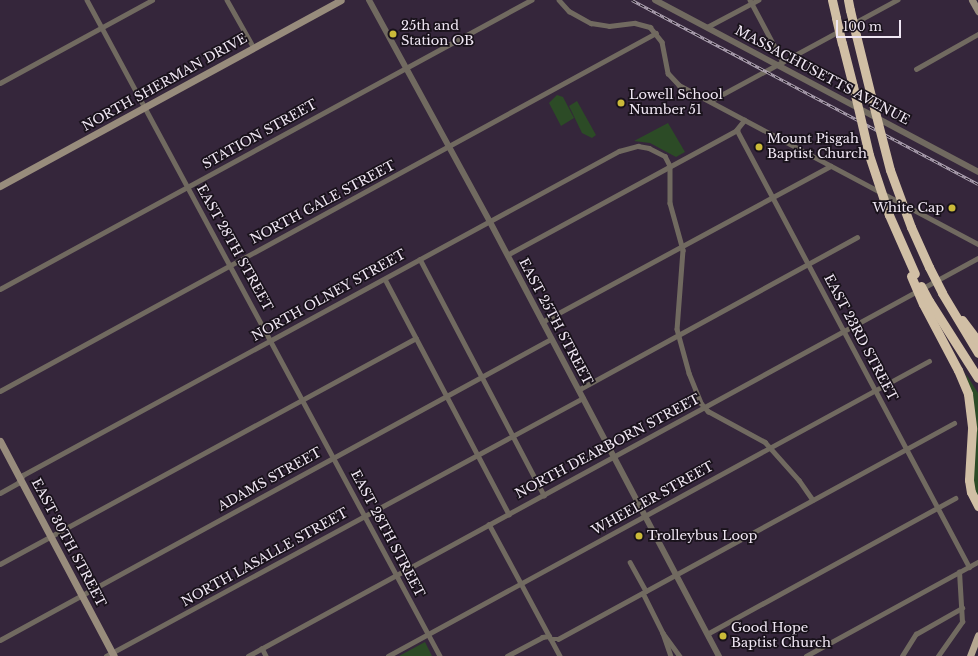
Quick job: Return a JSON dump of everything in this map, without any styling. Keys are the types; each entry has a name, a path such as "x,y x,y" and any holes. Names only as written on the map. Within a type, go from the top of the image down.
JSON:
{"highway":[{"path":"832,0 869,155 889,215 913,275 968,394 972,429 969,480 971,492 978,506"},
{"path":"848,0 889,165 911,227 942,293 978,354"},
{"path":"942,293 978,341"},
{"path":"926,302 978,378"}],"main road":[{"name":"NORTH SHERMAN DRIVE","path":"0,186 342,0"},
{"path":"972,0 978,11"},
{"name":"EAST 30TH STREET","path":"0,442 114,655"},
{"path":"970,656 978,635"}],"street":[{"name":"EAST 28TH STREET","path":"86,0 231,265 440,656"},
{"path":"0,83 152,0"},
{"path":"227,0 254,48"},
{"name":"EAST 25TH STREET","path":"368,0 490,222 719,656"},
{"name":"STATION STREET","path":"0,289 531,0"},
{"path":"559,0 574,15 591,23 609,26 637,23 650,27 656,33 663,45 666,68 670,76 680,84 830,166 978,244"},
{"name":"MASSACHUSETTS AVENUE","path":"655,0 780,63 978,172"},
{"path":"707,27 750,2 758,0"},
{"path":"710,101 896,0"},
{"path":"750,2 780,63"},
{"name":"NORTH GALE STREET","path":"0,391 656,33"},
{"path":"916,69 978,34"},
{"path":"507,255 737,130 745,120"},
{"name":"EAST 23RD STREET","path":"737,130 968,567"},
{"name":"NORTH OLNEY STREET","path":"0,493 20,479 23,475 624,149 649,148 665,156 670,166"},
{"path":"670,166 670,203 682,246 678,335 689,373 703,408 757,437 771,448 813,500"},
{"path":"542,322 830,166"},
{"path":"578,390 857,237"},
{"name":"NORTH DEARBORN STREET","path":"248,656 978,258"},
{"path":"420,259 544,495"},
{"path":"384,279 509,514"},
{"path":"0,564 416,338"},
{"name":"ADAMS STREET","path":"0,640 551,339"},
{"name":"WHEELER STREET","path":"388,656 929,361"},
{"name":"NORTH LASALLE STREET","path":"106,656 114,655 583,398"},
{"path":"507,656 543,636 557,639 954,423"},
{"path":"707,634 955,498"},
{"path":"489,524 560,656"},
{"path":"630,562 663,632 671,656"},
{"path":"806,656 978,562"},
{"path":"938,656 960,628 962,608 959,572"},
{"path":"902,656 916,634 962,608"},
{"path":"663,632 680,656"},
{"path":"262,648 266,656"}],"green space":[{"path":"557,95 563,97 574,118 561,126 549,103"},
{"path":"577,101 596,135 592,138 582,133 569,106"},
{"path":"668,123 685,152 676,157 650,143 634,141"},
{"path":"966,374 978,393 978,503 973,493 975,415"},
{"path":"425,642 432,656 399,656"}],"railway":[{"path":"632,0 978,184"}],"place":[{"name":"25th and Station OB","path":"393,34"},
{"name":"Lowell School Number 51","path":"621,103"},
{"name":"Mount Pisgah Baptist Church","path":"759,147"},
{"name":"White Cap","path":"952,208"},
{"name":"Trolleybus Loop","path":"639,536"},
{"name":"Good Hope Baptist Church","path":"723,636"}]}
